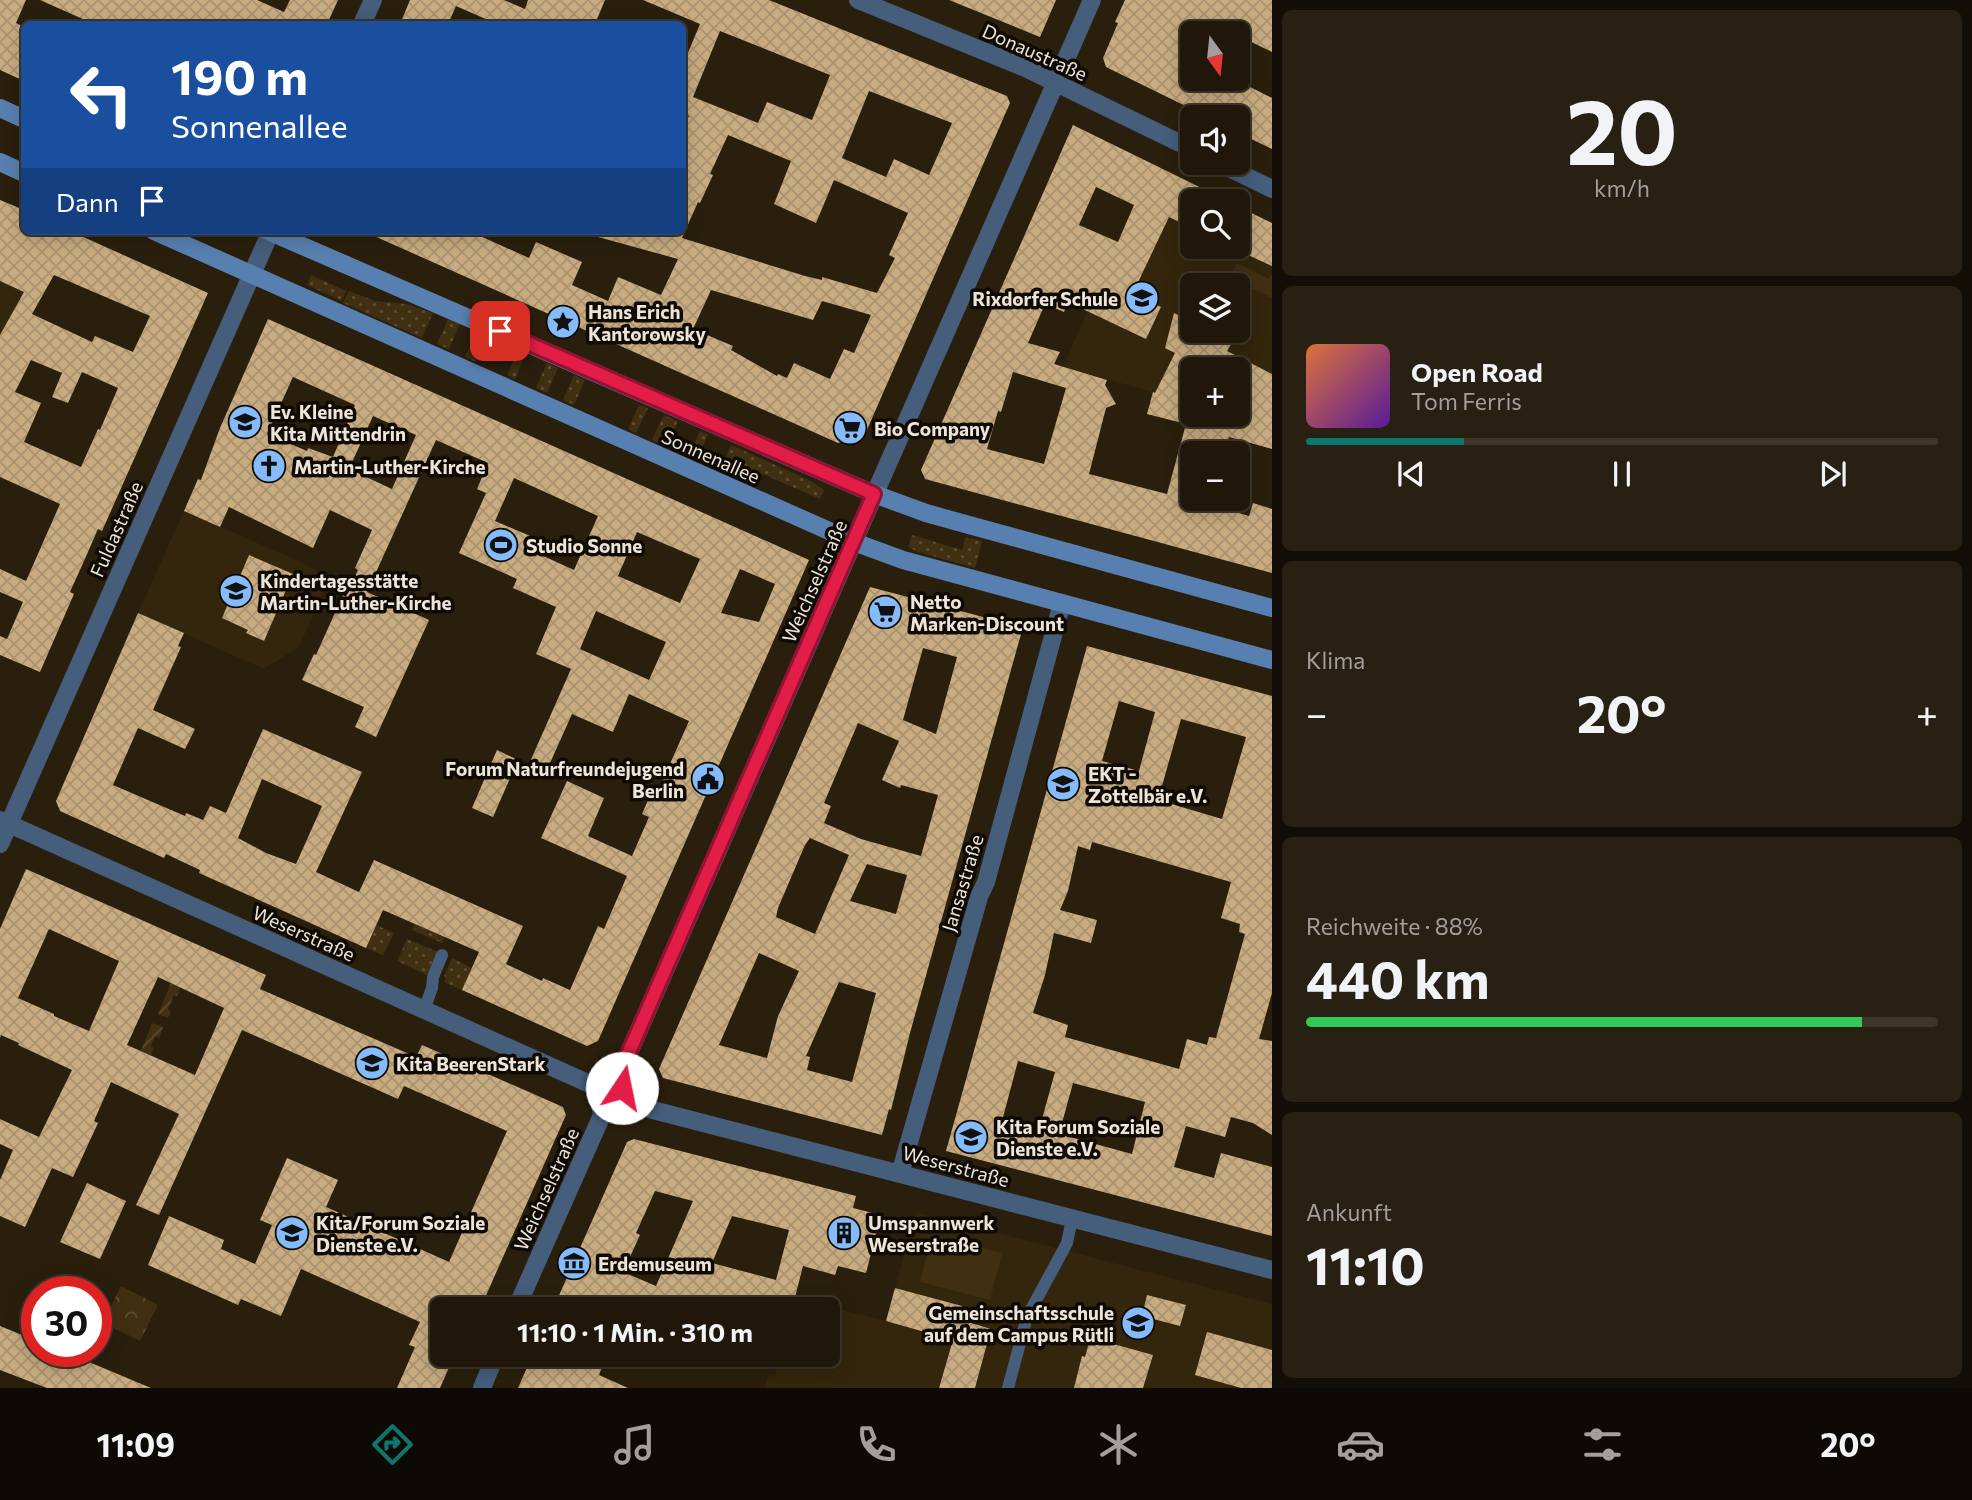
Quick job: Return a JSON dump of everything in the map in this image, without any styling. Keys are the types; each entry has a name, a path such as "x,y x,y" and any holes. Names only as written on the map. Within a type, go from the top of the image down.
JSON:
{"main road":[{"path":"0,108 21,118"},
{"path":"0,162 21,172"},
{"name":"Sonnenallee","path":"163,235 854,542 903,560 1272,660"},
{"name":"Sonnenallee","path":"279,235 874,494 969,526 1272,608"}],"street":[{"path":"363,21 373,0"},
{"name":"Donaustraße","path":"858,0 1025,68 1180,143"},
{"name":"Weichselstraße","path":"629,1102 622,1088 621,1070 1092,0"},
{"path":"1243,175 1272,189"},
{"name":"Fuldastraße","path":"0,844 4,822 268,235"},
{"name":"Jansastraße","path":"900,1174 979,897 986,882 1062,603"},
{"name":"Weserstraße","path":"4,822 592,1085"},
{"name":"Weichselstraße","path":"521,1297 602,1115 599,1097 592,1085"},
{"name":"Weserstraße","path":"629,1102 1272,1270"},
{"path":"482,1388 491,1367"}],"lane":[{"path":"424,1010 442,955"},
{"path":"1008,1388 1027,1317 1066,1243 1072,1219"}],"shaded area":[{"name":"Rixdorfer Schule","path":"1152,163 1204,189 1180,189 1180,259 1250,259 1250,212 1272,223 1272,426 1250,420 1250,357 1180,357 1180,400 1063,367"},
{"path":"0,200 21,209 21,235 56,235 0,335"},
{"name":"Kindertagesstätte Martin-Luther-Kirche","path":"184,511 330,577 299,647 264,669 138,613"},
{"path":"916,1212 1272,1304 1272,1388 764,1388 769,1374 775,1375 777,1367 840,1367 840,1310 886,1321"}],"green space":[{"path":"1237,263 1269,279 1272,274 1272,298 1250,288 1250,273 1232,273"},
{"path":"311,275 346,291 342,301 307,285"},
{"path":"349,291 375,301 406,304 433,313 422,338 343,303"},
{"path":"448,319 460,324 449,349 437,344"},
{"path":"476,332 487,337 476,362 465,357"},
{"path":"518,350 526,354 515,379 507,375"},
{"path":"547,363 558,368 547,393 536,388"},
{"path":"574,375 585,380 574,405 563,400"},
{"path":"639,405 648,408 636,433 628,429"},
{"path":"664,415 678,421 666,446 652,440"},
{"path":"700,431 708,435 697,460 689,456"},
{"path":"731,445 811,481 824,490 820,499 765,475 720,470"},
{"path":"912,535 962,550 966,537 982,541 975,568 908,547"},
{"path":"414,924 444,937 442,943 412,930"},
{"path":"376,925 394,933 383,955 366,948"},
{"path":"407,939 438,952 427,975 397,961"},
{"path":"452,958 472,968 462,990 444,982"},
{"path":"171,983 181,987 168,1009 171,1011 168,1018 158,1014"},
{"path":"152,1023 163,1027 159,1038 155,1036 151,1055 141,1051"},
{"path":"932,1235 1002,1253 990,1300 920,1282"},
{"path":"121,1286 158,1305 140,1341 112,1327 112,1304"}],"building":[{"path":"0,0 26,0 16,23 21,26 21,80 0,70"},
{"path":"40,0 257,0 284,12 290,0 338,0 328,21 87,21"},
{"path":"410,0 504,0 525,9 528,0 605,0 596,21 490,21 456,6 449,21 401,21"},
{"path":"643,0 769,0 1007,96 1010,103 866,432 838,443 372,235 478,235 529,258 536,242 582,262 572,285 608,301 618,277 661,295 678,259 598,235 683,235 682,238 805,276 822,280 822,277 877,293 895,258 889,255 908,213 834,180 816,223 774,204 791,161 728,135 710,174 713,175 686,229 686,122 689,116 686,114 686,57 700,24","holes":["720,31 830,75 812,120 767,102 758,123 693,97","869,91 952,123 929,175 894,159 886,177 842,158","711,290 813,320 822,301 871,315 854,353 844,349 830,379 794,363 787,378 778,374 777,376 731,350 733,346 693,329"]},
{"path":"949,0 1056,0 1040,37"},
{"path":"1125,0 1272,0 1272,52 1250,41 1250,21 1180,21 1180,91 1250,91 1250,87 1272,98 1272,149 1250,138 1250,105 1184,105 1106,67 1103,58 1118,23 1115,22"},
{"path":"1073,125 1204,189 1180,189 1180,222 1169,217 1133,293 1161,307 1146,339 1068,302 1064,312 1045,304 1028,343 1060,352 1054,364 1107,380 1105,385 1116,404 1106,408 1089,474 1167,494 1180,446 1180,511 1232,511 1249,516 1253,503 1272,509 1272,573 925,479 921,470","holes":["1096,187 1134,205 1118,242 1079,225","1013,372 1066,388 1044,464 987,449"]},
{"path":"0,200 21,209 21,235 79,235 208,293 102,531 98,529 70,592 74,594 40,672 0,655 0,636 7,639 23,602 0,592 0,569 26,581 60,504 0,477 0,335 24,292 0,281","holes":["54,275 150,316 133,352 95,336 92,342 32,314","31,360 62,373 52,397 68,403 82,372 118,388 81,467 24,442 41,403 15,392"]},
{"path":"1250,212 1272,223 1272,266 1250,256"},
{"path":"1174,313 1180,316 1180,343 1232,343 1227,351 1239,357 1180,357 1180,422 1147,414 1153,392 1155,393 1175,353 1165,348"},
{"path":"268,319 809,560 598,1041 587,1046 462,990 479,952 383,910 366,948 199,873 200,870 166,854 164,858 60,811 56,801 138,613 184,633 178,646 181,647 153,710 195,729 185,749 138,728 113,785 185,816 186,813 203,820 210,806 226,813 263,729 362,772 316,872 359,892 374,860 523,926 506,964 542,981 543,978 570,990 598,926 604,929 627,876 541,838 567,781 604,798 588,836 632,856 649,817 642,814 649,798 654,800 689,721 629,694 613,732 572,714 546,772 529,764 571,669 536,654 556,607 513,588 517,579 459,553 486,493 477,489 488,463 436,440 367,592 429,620 376,737 355,727 364,707 302,680 343,595 346,597 358,570 355,568 372,530 330,510 313,548 229,507 220,527 184,511 198,479 201,480 220,428","holes":["293,377 355,405 333,457 308,448 307,451 267,434","373,416 416,435 392,489 349,469","514,478 598,516 574,570 530,550 535,538 495,521","637,532 700,559 680,603 618,576","740,569 775,584 759,622 721,613","596,611 666,642 649,680 580,649","262,779 322,806 296,864 266,853 238,838"]},
{"path":"1250,363 1272,374 1272,449 1229,437 1228,441 1181,441 1185,427 1250,427"},
{"path":"249,555 293,574 264,641 222,618"},
{"path":"870,587 1017,626 1021,634 882,1135 663,1078 659,1069","holes":["923,648 957,657 936,734 903,720","858,723 899,741 882,780 900,788 901,785 938,795 921,856 861,839 824,823 831,806 824,803","810,838 849,855 815,934 776,917","867,864 907,875 896,914 850,901","759,953 799,971 778,1016 767,1058 719,1045","839,982 876,993 852,1082 807,1070 810,1057 806,1056"]},
{"path":"1087,646 1272,696 1272,993 1259,1039 1272,1041 1272,1135 1253,1123 1231,1117 1225,1137 1186,1126 1174,1167 1214,1178 1221,1153 1272,1167 1272,1236 946,1151","holes":["1119,701 1155,712 1139,771 1102,761","1181,719 1246,737 1222,819 1158,800","1092,842 1231,882 1221,918 1240,924 1239,932 1245,934 1216,1038 1209,1037 1207,1045 1187,1039 1179,1069 1065,1037 1068,1025 1033,1013 1054,933 1091,943 1097,920 1060,910 1068,891 1078,846 1090,850","1018,1061 1055,1072 1039,1130 1002,1121","1073,1083 1145,1102 1132,1154 1059,1134"]},
{"path":"497,750 518,760 493,817 472,808"},
{"path":"26,869 266,975 260,989 416,1057 422,1045 563,1107 566,1115 485,1297 430,1297 430,1367 449,1367 440,1388 397,1388 415,1347 409,1345 420,1322 301,1269 281,1316 241,1299 238,1305 148,1265 169,1216 224,1240 221,1249 255,1264 272,1225 260,1220 287,1158 338,1180 326,1207 449,1262 507,1131 404,1086 398,1099 242,1030 159,1215 136,1205 179,1114 111,1082 94,1121 98,1123 73,1177 52,1168 25,1227 0,1216 0,1180 13,1150 0,1144 0,1119 39,1137 72,1070 1,1035 0,1038 0,929","holes":["49,929 119,961 89,1031 18,998","158,977 224,1008 195,1075 127,1045"]},
{"path":"634,1139 856,1196 853,1208 881,1215 866,1273 838,1266 835,1275 803,1266 795,1297 558,1297 627,1142","holes":["655,1191 693,1201 656,1286 623,1272 640,1235 636,1233","732,1216 789,1230 776,1280 712,1263"]},
{"path":"87,1183 126,1201 100,1259 60,1242"},
{"path":"895,1288 962,1306 958,1319 991,1329 975,1388 939,1388 953,1340 886,1321"},
{"path":"1147,1295 1186,1305 1180,1326 1142,1316"},
{"path":"0,1326 21,1335 21,1367 101,1367 151,1388 47,1388 0,1370"},
{"path":"1207,1332 1272,1350 1272,1388 1241,1388 1195,1375"},
{"path":"1092,1338 1153,1355 1143,1388 1074,1388 1082,1356 1085,1357"},
{"path":"527,1367 602,1367 599,1375 628,1388 518,1388"}],"place":[{"name":"Rixdorfer Schule","path":"1142,298"},
{"name":"Hans Erich Kantorowsky","path":"563,322"},
{"name":"Ev. Kleine Kita Mittendrin","path":"245,422"},
{"name":"Bio Company","path":"850,428"},
{"name":"Martin-Luther-Kirche","path":"269,466"},
{"name":"Studio Sonne","path":"501,545"},
{"name":"Kindertagesstätte Martin-Luther-Kirche","path":"236,591"},
{"name":"Netto Marken-Discount","path":"885,612"},
{"name":"Forum Naturfreundejugend Berlin","path":"708,779"},
{"name":"EKT - Zottelbär e.V.","path":"1063,784"},
{"name":"Kita BeerenStark","path":"372,1063"},
{"name":"Kita Forum Soziale Dienste e.V.","path":"971,1137"},
{"name":"Kita/Forum Soziale Dienste e.V.","path":"292,1233"},
{"name":"Umspannwerk Weserstraße","path":"844,1233"},
{"name":"Erdemuseum","path":"574,1263"},
{"name":"Gemeinschaftsschule auf dem Campus Rütli","path":"1138,1323"}],"route":[{"path":"500,331 874,494 621,1070 622,1088"}]}
